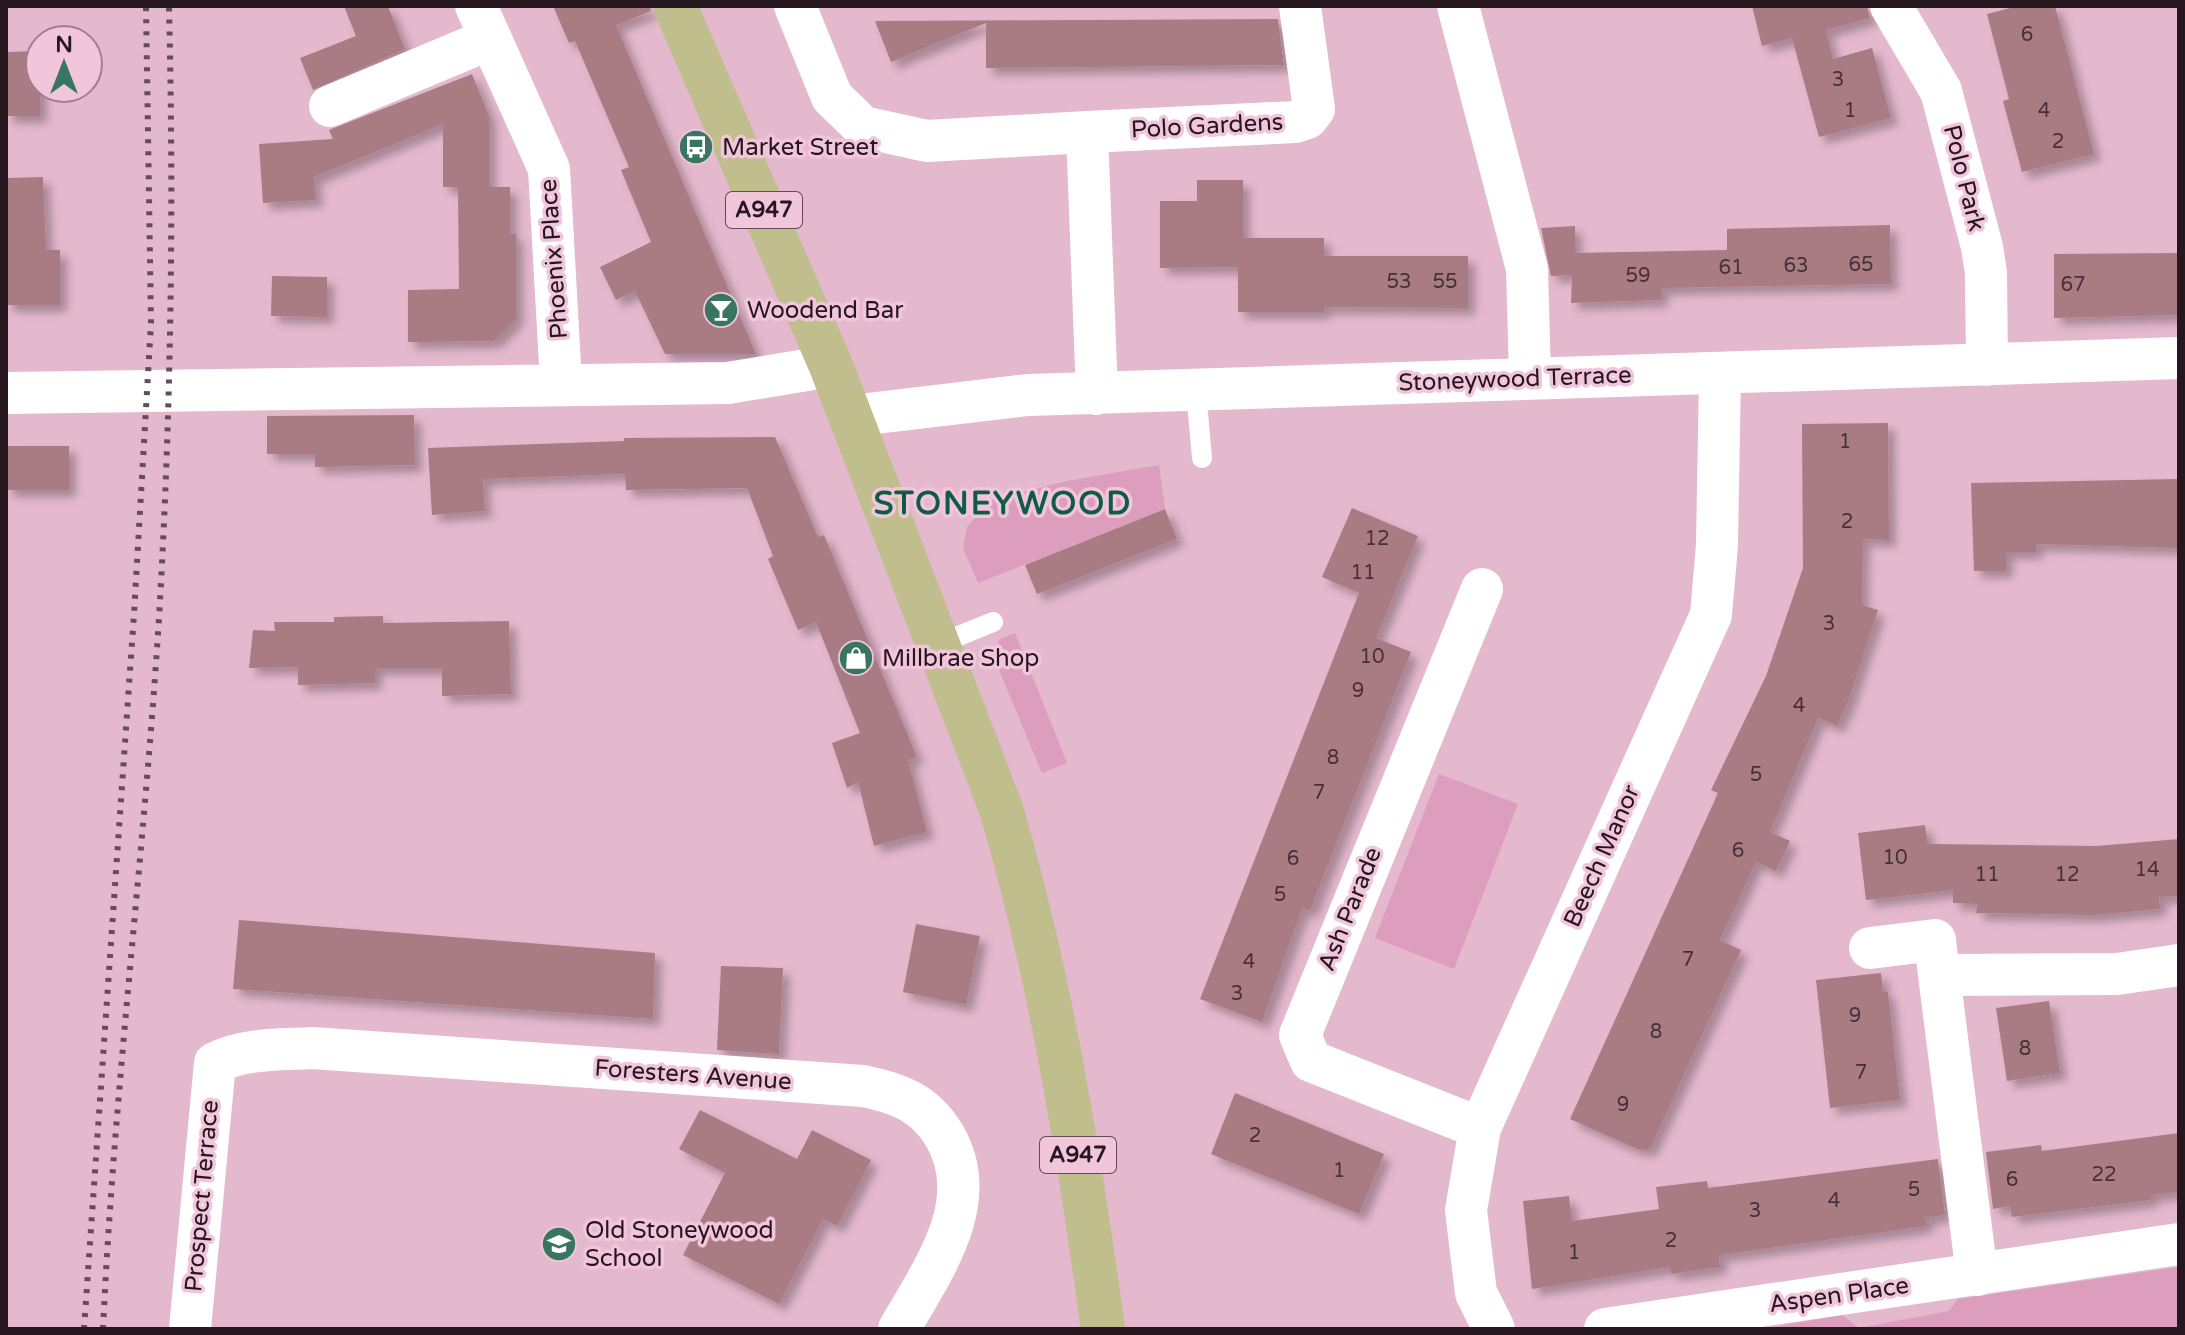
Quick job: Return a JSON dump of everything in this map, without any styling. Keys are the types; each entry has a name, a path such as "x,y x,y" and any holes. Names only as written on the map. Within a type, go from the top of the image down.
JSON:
{"main road":[{"name":"A947","path":"675,6 831,366 986,763 1017,865 1080,1164 1103,1329"}],"street":[{"name":"Polo Gardens","path":"795,6 832,97 863,127 927,141 1295,122 1307,118 1314,109 1300,6"},
{"path":"1458,6 1527,269 1530,377"},
{"name":"Polo Park","path":"1891,6 1941,91 1982,247 1986,273 1987,365"},
{"path":"330,106 483,22"},
{"name":"Phoenix Place","path":"483,22 527,111 549,169 561,383"},
{"path":"1087,132 1097,394"},
{"name":"Stoneywood Terrace","path":"851,416 1028,395 2179,358"},
{"path":"6,393 253,387 728,383 831,366"},
{"name":"Beech Manor","path":"1494,1329 1476,1293 1466,1210 1480,1128 1711,615 1717,545 1720,375"},
{"name":"Ash Parade","path":"1480,1128 1311,1061 1300,1035 1482,589"},
{"path":"1870,948 1935,940 1977,1275"},
{"path":"1939,975 2117,974 2179,965"},
{"name":"Foresters Avenue","path":"215,1063 232,1054 312,1048 863,1086 889,1091 926,1110 953,1151 960,1177 957,1208 948,1238 899,1329"},
{"name":"Prospect Terrace","path":"190,1329 215,1063"},
{"name":"Aspen Place","path":"1605,1329 2179,1244"}],"lane":[{"path":"1196,391 1202,458"},
{"path":"939,644 993,622"}],"shaded area":[{"path":"1159,465 1165,509 978,583 963,548 967,527 991,500 1067,481"},
{"path":"1015,633 1067,763 1042,773 994,658 999,640"},
{"path":"1439,774 1518,804 1454,969 1375,938"},
{"path":"2179,1267 2179,1329 1762,1329 1842,1315 1859,1328 1949,1311 1958,1299"}],"building":[{"path":"344,6 388,6 405,49 313,90 300,58 356,36"},
{"path":"553,6 650,6 651,11 616,25 756,354 665,354 635,291 616,300 600,267 651,242 621,170 629,167 575,41 569,43"},
{"path":"1752,6 1867,6 1870,18 1826,30 1833,59 1872,48 1891,118 1819,137 1792,38 1762,46"},
{"path":"2018,6 2055,6 2094,154 2022,172 2003,101 2009,99 1987,14"},
{"path":"1278,19 1284,65 986,68 986,23 891,62 875,21"},
{"path":"24,51 24,104 40,104 40,116 6,116 6,52"},
{"path":"472,74 489,116 489,187 510,187 510,234 516,234 516,319 494,341 408,342 408,290 459,289 458,187 443,187 443,124 314,177 316,200 263,203 259,144 333,139 329,130"},
{"path":"43,177 46,250 60,250 60,305 6,305 6,178"},
{"path":"1197,180 1243,180 1243,238 1324,238 1324,256 1468,256 1468,308 1324,307 1324,312 1238,312 1238,267 1160,268 1160,201 1197,201"},
{"path":"1890,225 1891,284 1661,288 1661,300 1571,303 1572,275 1551,276 1541,228 1575,226 1575,253 1727,250 1727,229"},
{"path":"2179,253 2179,315 2054,318 2054,254"},
{"path":"272,276 327,277 327,317 271,316"},
{"path":"414,415 415,465 315,467 315,454 267,454 267,416"},
{"path":"1888,423 1889,540 1863,539 1862,605 1878,610 1848,702 1837,726 1818,718 1770,832 1790,841 1776,871 1756,862 1720,940 1741,950 1650,1149 1637,1149 1570,1119 1718,793 1711,790 1766,676 1803,568 1802,424"},
{"path":"775,437 818,537 824,535 917,757 908,760 927,832 874,846 858,782 847,788 832,743 860,733 816,622 798,630 768,559 773,556 747,488 626,490 625,474 483,479 485,511 432,515 428,448 624,441 624,438"},
{"path":"6,446 69,446 69,490 6,490"},
{"path":"2179,479 2179,548 2036,544 2036,552 2006,552 2006,571 1974,571 1971,483"},
{"path":"1352,508 1418,536 1376,638 1411,652 1310,911 1303,908 1262,1022 1200,999 1359,593 1322,577"},
{"path":"1165,509 1177,539 1037,594 1025,565"},
{"path":"383,616 383,623 509,621 511,694 442,696 442,668 375,668 375,683 298,685 298,667 249,668 253,630 275,631 274,622 334,622 334,617"},
{"path":"1925,825 1928,844 2097,846 2179,839 2179,896 2159,897 2160,909 2094,915 1976,913 1977,904 1953,903 1953,890 1866,900 1858,833"},
{"path":"239,920 655,953 653,1019 233,989"},
{"path":"916,924 980,936 966,1005 903,992"},
{"path":"721,966 783,968 779,1054 717,1050"},
{"path":"1881,973 1883,992 1888,992 1900,1100 1830,1108 1816,980"},
{"path":"2049,1001 2060,1073 2007,1081 1996,1008"},
{"path":"1235,1093 1384,1154 1359,1214 1211,1154"},
{"path":"700,1110 797,1159 812,1130 871,1160 837,1226 823,1219 779,1304 683,1255 725,1173 679,1149"},
{"path":"2179,1133 2179,1192 2151,1195 2151,1200 2012,1217 2010,1206 1993,1209 1986,1152 2041,1145 2042,1151"},
{"path":"1938,1159 1945,1215 1925,1218 1927,1226 1719,1255 1720,1267 1671,1274 1670,1267 1532,1289 1523,1201 1569,1196 1572,1221 1659,1209 1656,1187 1707,1181 1708,1188"}],"railway":[{"path":"84,1329 151,323 146,6"},
{"path":"103,1329 114,1151 153,707 163,542 170,312 169,6"}],"place":[{"name":"Market Street","path":"696,147"},
{"name":"Woodend Bar","path":"721,310"},
{"name":"Millbrae Shop","path":"856,658"},
{"name":"Old Stoneywood School","path":"559,1244"}],"district":[{"name":"STONEYWOOD","path":"1003,504"}]}
